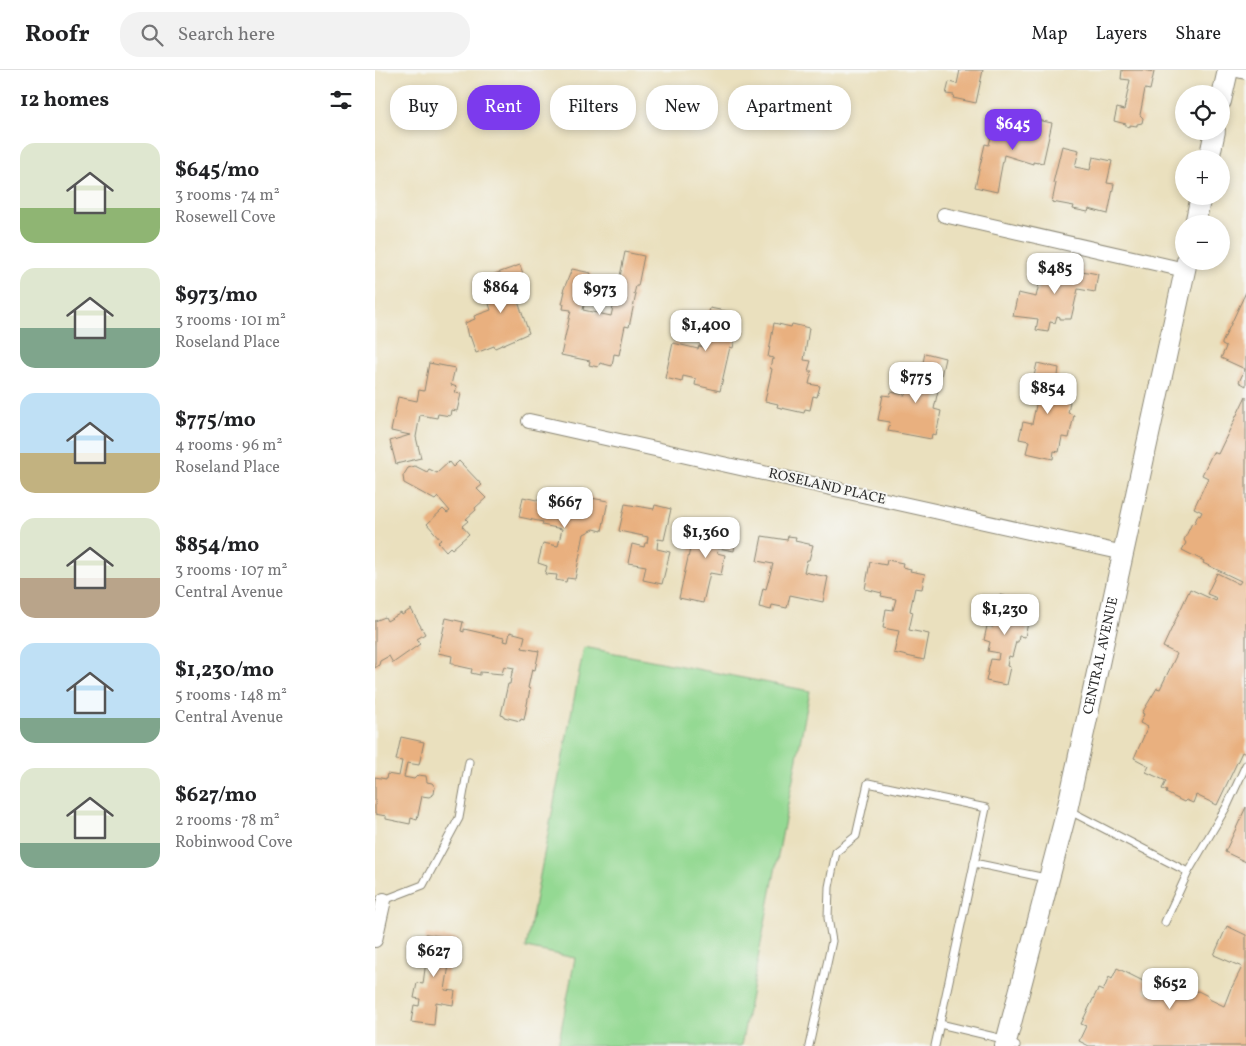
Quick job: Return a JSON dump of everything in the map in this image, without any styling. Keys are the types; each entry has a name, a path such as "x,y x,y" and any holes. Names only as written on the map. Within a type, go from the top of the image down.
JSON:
{"main road":[{"path":"1225,85 1228,70"},
{"name":"CENTRAL AVENUE","path":"1009,1044 1067,810 1185,270"}],"street":[{"path":"1237,70 1246,72"},
{"path":"943,215 1175,264"},
{"name":"ROSELAND PLACE","path":"529,421 1124,553"},
{"path":"375,940 384,900"}],"lane":[{"path":"384,900 423,885 459,818 469,762"},
{"path":"1165,922 1188,872 1227,806 1246,765"},
{"path":"809,1046 832,941 828,918 829,887 836,852 856,836 868,783 986,808 935,1046"},
{"path":"1067,810 1188,872"},
{"path":"974,863 1049,879"},
{"path":"940,1024 1009,1044"}],"green space":[{"path":"584,647 810,691 741,1046 558,1046 575,958 526,948"}],"building":[{"path":"960,70 983,70 976,103 953,98 954,95 946,94 949,82 957,84"},
{"path":"1122,70 1154,72 1150,90 1145,89 1140,115 1143,118 1142,123 1137,124 1137,126 1130,125 1130,127 1114,121 1117,108 1124,110 1130,80 1121,79"},
{"path":"1032,119 1052,123 1043,163 1033,162 1033,164 1004,155 997,192 975,187 985,144 989,145 992,133 1008,136 1006,134 1007,128 1009,129 1011,122 1030,126"},
{"path":"1062,146 1079,150 1075,167 1090,170 1093,157 1112,161 1107,183 1114,184 1108,214 1089,209 1088,212 1073,209 1074,206 1052,202 1056,183 1053,183"},
{"path":"625,252 644,256 638,286 636,286 634,294 636,294 629,327 625,326 619,355 614,354 612,366 600,363 598,367 589,365 590,361 561,355 571,310 563,309 564,304 562,304 565,291 563,291 572,269 591,273 583,310 611,316 617,290 619,291 621,282 619,281"},
{"path":"1049,260 1083,267 1082,271 1098,274 1095,292 1078,289 1071,319 1060,319 1057,316 1055,323 1050,322 1048,332 1036,330 1038,319 1013,316 1018,293 1036,297 1039,284 1043,285"},
{"path":"520,265 528,288 515,293 529,333 495,348 494,346 476,353 470,336 468,337 465,323 475,319 474,316 491,310 489,304 501,300 492,275"},
{"path":"1246,292 1246,386 1239,382 1245,369 1221,358 1226,347 1222,343"},
{"path":"710,308 740,314 733,348 730,347 720,391 695,385 696,379 683,376 682,382 665,378 673,343 698,349 699,346 704,347 704,343 702,343"},
{"path":"774,323 791,327 792,324 809,328 804,360 811,361 808,371 812,371 809,384 820,386 817,397 813,396 810,410 805,409 804,413 777,407 778,404 765,401 772,369 770,368 772,359 774,360 774,358 768,357"},
{"path":"925,353 945,358 934,409 941,411 936,435 932,434 931,439 888,431 890,422 878,420 883,395 890,396 891,392 905,395 906,391 922,395 924,387 918,386"},
{"path":"429,363 455,368 451,385 457,387 455,393 461,394 457,411 451,410 450,416 438,414 437,418 420,415 416,437 421,458 396,464 390,441 410,435 391,431 398,397 417,401 419,390 424,391"},
{"path":"1037,363 1059,368 1056,391 1064,393 1063,400 1070,402 1068,413 1074,415 1069,438 1062,437 1059,452 1054,451 1053,459 1026,453 1029,441 1019,439 1023,422 1032,424 1039,391 1036,390 1037,386 1032,385"},
{"path":"1246,396 1246,754 1242,752 1217,805 1196,795 1193,803 1186,800 1184,802 1166,793 1167,791 1162,789 1166,781 1146,772 1149,766 1134,758 1148,727 1140,723 1144,714 1142,713 1157,688 1160,689 1177,654 1163,647 1190,589 1216,601 1217,598 1207,594 1217,573 1239,584 1241,581 1203,563 1204,561 1182,550 1186,543 1184,540 1192,523 1194,524 1198,515 1200,516 1202,512 1194,508 1208,478 1202,475 1213,452 1218,454"},
{"path":"459,461 482,485 477,489 486,498 475,508 476,510 466,519 468,521 462,526 469,534 452,549 450,547 446,551 438,542 441,540 427,524 443,509 447,513 450,511 438,497 435,500 404,483 403,476 408,468 415,466 427,472 429,469 437,473 449,462 453,467"},
{"path":"578,493 608,501 602,531 594,529 584,534 575,579 567,578 566,582 556,580 557,575 545,574 547,566 538,563 543,543 558,546 562,529 542,525 543,522 519,517 523,497 541,501 542,496 576,501"},
{"path":"625,504 654,509 655,505 671,509 664,540 658,539 657,549 670,552 662,584 643,580 646,566 628,563 632,544 644,547 648,537 619,531"},
{"path":"703,520 725,525 725,522 736,527 732,543 735,544 734,551 718,548 717,553 725,555 721,575 710,573 703,603 679,598 692,540 698,541"},
{"path":"762,536 787,540 788,536 796,537 795,541 813,545 804,572 828,577 823,602 790,595 787,608 772,605 771,610 759,607 763,588 766,589 773,564 757,561"},
{"path":"887,560 903,563 902,567 911,569 910,571 925,574 922,589 915,588 910,611 913,612 909,630 929,634 924,660 894,653 899,631 883,628 886,609 893,610 896,599 881,596 882,593 865,589 870,562 886,565"},
{"path":"1000,595 1025,601 1024,617 1029,618 1025,637 1019,636 1012,657 1009,656 1007,666 1010,667 1006,685 986,681 991,659 998,660 999,653 988,651 990,642 984,640 987,626 993,627 995,610"},
{"path":"411,609 425,634 417,639 420,644 393,663 389,656 380,661 379,665 375,668 375,621 385,617 387,621"},
{"path":"446,618 463,622 461,631 464,632 464,629 504,638 503,641 508,642 510,632 525,636 522,648 539,651 535,670 532,669 524,720 521,719 520,721 501,715 508,684 510,684 514,668 504,666 502,674 480,672 480,675 471,673 472,669 451,663 452,656 438,653"},
{"path":"401,737 424,742 419,765 407,763 404,777 414,779 418,775 426,776 427,782 432,783 435,787 434,794 429,797 422,796 417,820 411,818 410,824 386,819 386,816 375,814 375,777 386,779 387,774 399,776 402,761 396,760"},
{"path":"1246,807 1246,862 1225,852"},
{"path":"1227,926 1246,935 1246,1046 1089,1046 1079,1041 1086,1026 1081,1024 1098,989 1103,991 1109,977 1112,979 1117,968 1147,983 1144,991 1150,994 1156,984 1170,991 1174,983 1195,992 1198,991 1224,1006 1242,967 1214,955"},
{"path":"426,934 457,939 452,966 449,965 445,990 455,991 453,1005 436,1002 434,1025 411,1022 414,1005 419,1006 420,999 414,998 417,983 423,984 426,961 422,960"}]}
